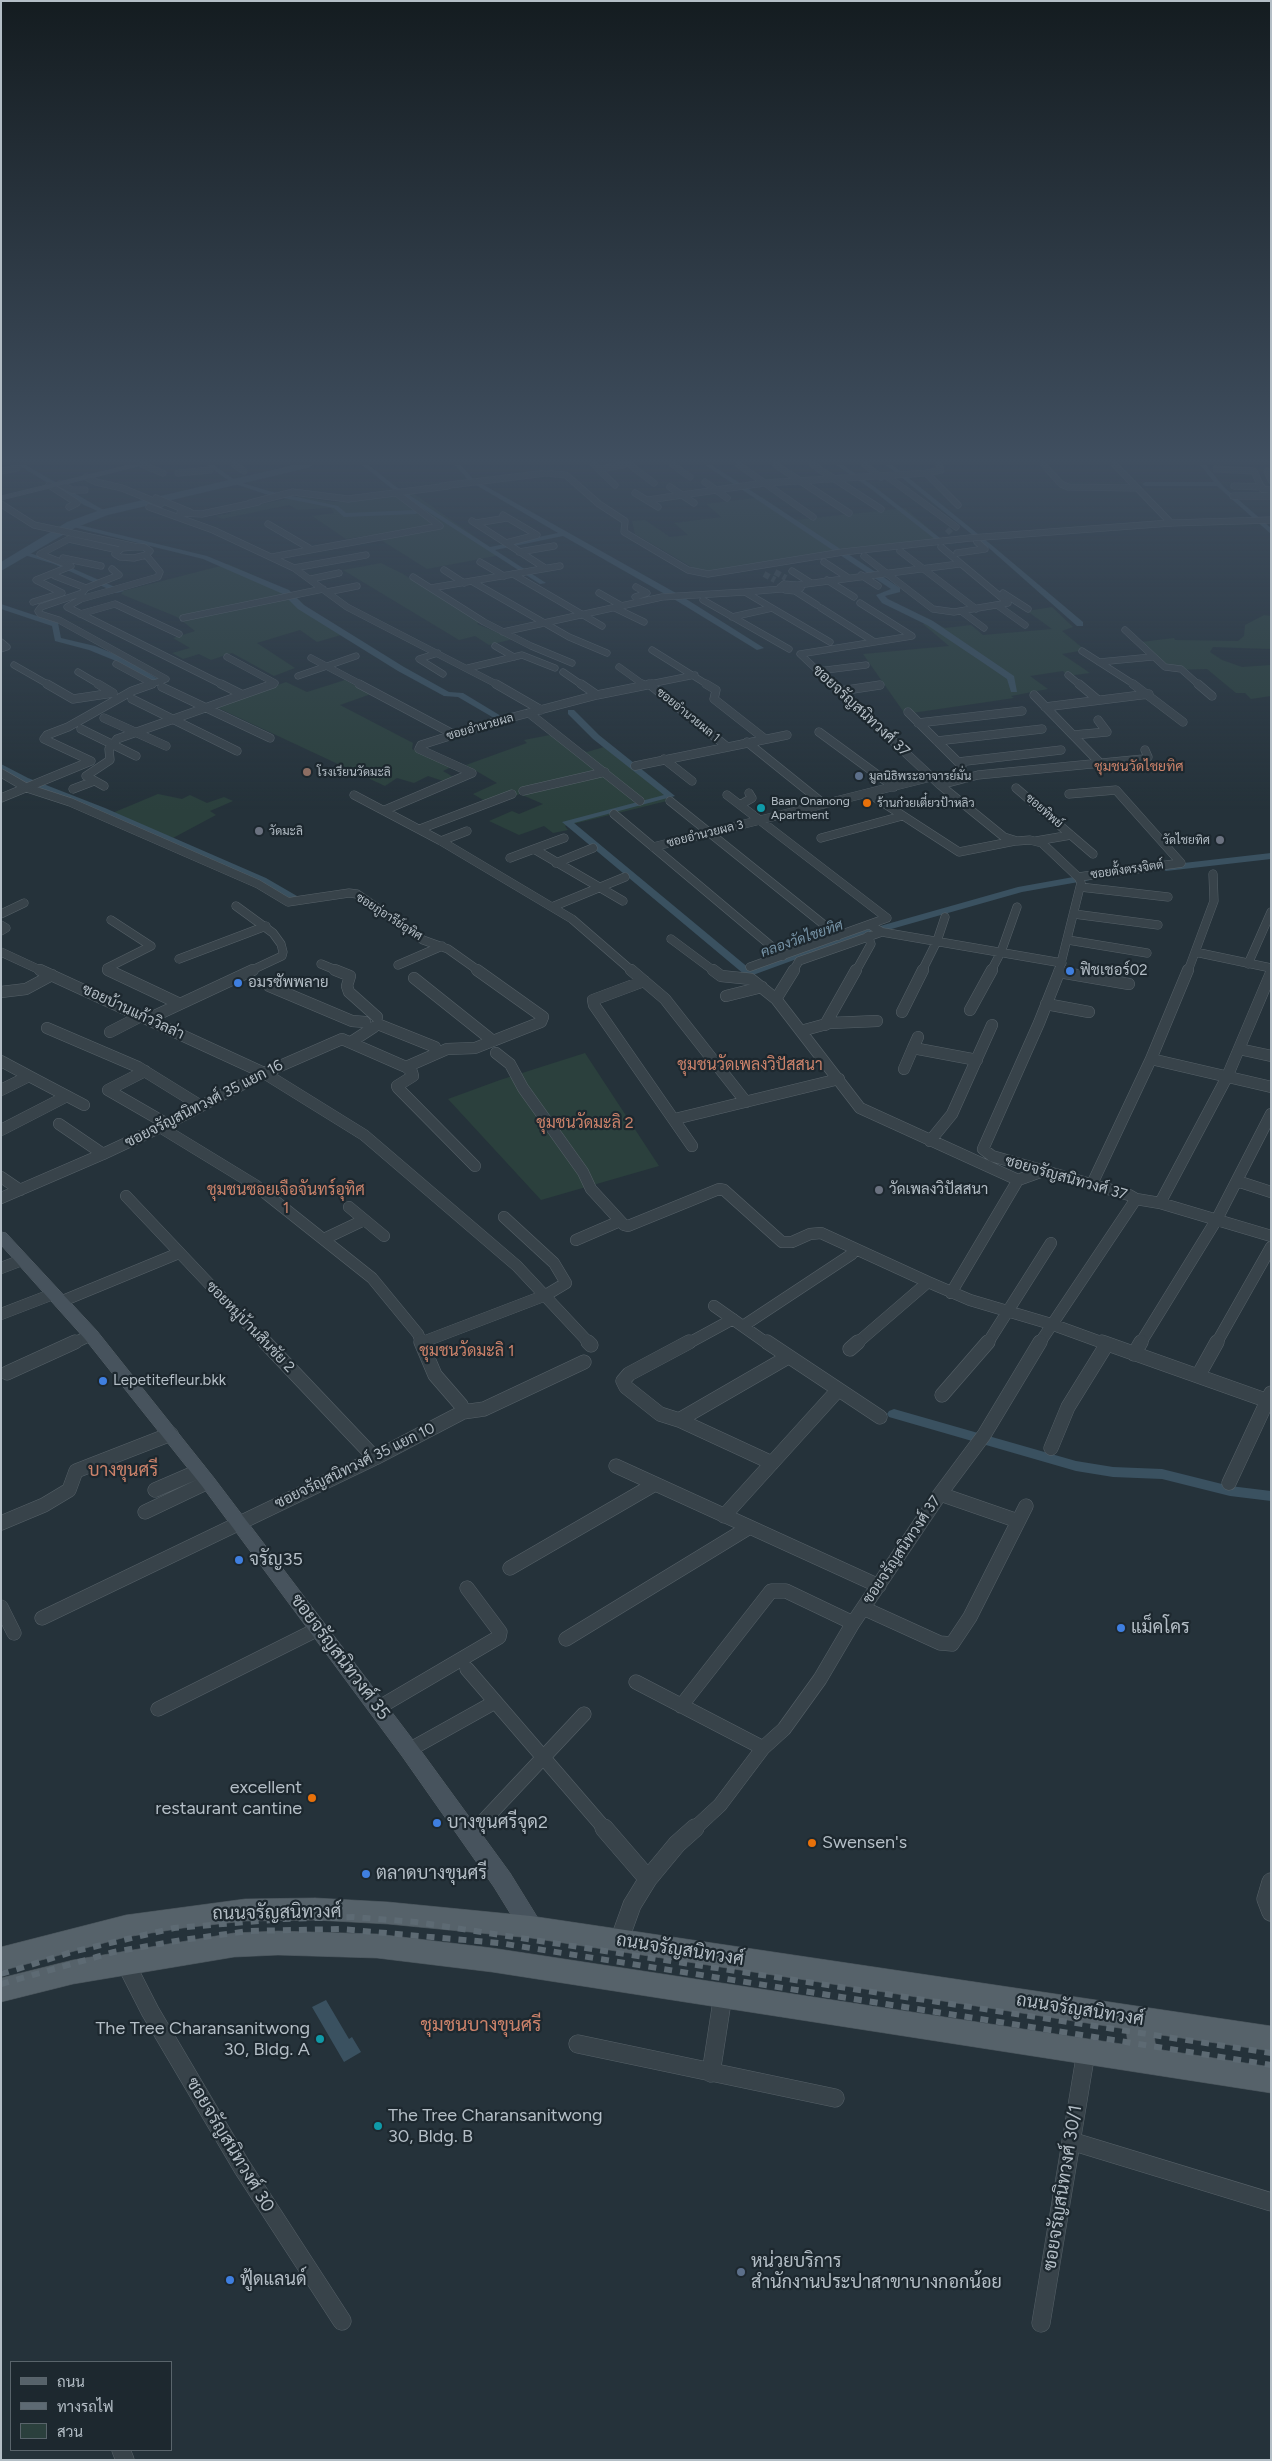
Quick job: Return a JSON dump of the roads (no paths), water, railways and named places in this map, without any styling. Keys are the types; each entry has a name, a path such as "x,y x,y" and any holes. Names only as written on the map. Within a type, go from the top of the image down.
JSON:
{"main road":[{"name":"ถนนจรัญสนิทวงศ์","path":"1,1959 136,1925 245,1910 315,1909 388,1913 531,1928 1271,2039"},
{"name":"ถนนจรัญสนิทวงศ์","path":"1,1966 87,1936"},
{"name":"ถนนจรัญสนิทวงศ์","path":"1,1990 73,1972 120,1965 177,1953 234,1945 278,1943 386,1947 492,1960 1271,2080"},
{"name":"ถนนจรัญสนิทวงศ์","path":"1,2002 120,1965"},
{"path":"1138,2018 1144,2061"}],"street":[{"path":"33,602 62,593 36,580"},
{"path":"65,580 86,588"},
{"path":"1,798 91,761 50,743 44,739 47,735 68,727 123,698 132,691 166,679 59,620 40,614 38,610 47,604 82,593 86,588 108,580"},
{"path":"147,580 81,599 67,607 241,694"},
{"path":"311,580 347,607 468,668 540,710"},
{"path":"418,580 503,632 572,663"},
{"path":"459,580 464,583"},
{"path":"431,588 484,580"},
{"path":"523,580 602,626"},
{"path":"774,580 781,587"},
{"path":"788,580 819,607 873,641"},
{"path":"806,580 811,583"},
{"path":"617,605 682,594 745,592 795,587 827,580"},
{"name":"ซอยจรัญสนิทวงศ์ 37","path":"827,580 912,636 800,652 931,777 1004,837 1016,841 1036,841"},
{"path":"869,580 878,586"},
{"path":"893,580 933,609 947,612 1005,604 1008,601 981,580"},
{"path":"938,580 976,609"},
{"path":"987,580 1028,609"},
{"path":"473,582 569,637 607,653"},
{"path":"183,618 278,598 357,586"},
{"path":"503,632 583,615 646,594 636,587"},
{"path":"745,592 830,642"},
{"path":"600,593 644,622"},
{"path":"704,600 788,650"},
{"path":"80,614 114,604 179,634"},
{"path":"997,605 1025,626"},
{"path":"732,617 772,608"},
{"path":"962,611 984,628"},
{"path":"1125,630 1167,668 1182,669 1212,696"},
{"path":"1,642 7,646 1,649"},
{"path":"496,646 518,656 554,668"},
{"path":"652,650 695,675"},
{"path":"1082,651 1149,694 1183,722"},
{"path":"438,653 419,659 443,674"},
{"path":"468,668 532,653"},
{"path":"298,676 356,656"},
{"path":"1099,662 1152,656"},
{"path":"104,786 88,778 86,773 106,765 110,760 109,749 112,744 135,732 275,683 227,657"},
{"path":"311,658 453,734"},
{"path":"116,664 153,684"},
{"path":"818,671 866,664"},
{"path":"14,665 73,699 113,693"},
{"name":"ซอยอำนวยผล 1","path":"619,667 646,685 726,746"},
{"path":"78,672 123,698"},
{"path":"563,672 597,695"},
{"name":"ซอยอำนวยผล","path":"385,810 472,773 419,749 421,745 453,734 597,695 695,675"},
{"name":"ซอยอำนวยผล 1","path":"695,675 716,690 713,696 714,699 765,739"},
{"path":"1068,675 1098,700"},
{"path":"840,691 880,685"},
{"path":"162,687 270,738"},
{"path":"1045,707 1149,694"},
{"path":"1034,695 1100,763"},
{"path":"132,699 237,750"},
{"path":"918,723 1022,711"},
{"path":"908,712 972,776"},
{"path":"529,713 640,800"},
{"path":"104,718 166,746"},
{"path":"1073,735 1107,732 1098,720"},
{"path":"81,729 136,756"},
{"path":"937,741 1042,729"},
{"path":"819,732 894,786"},
{"name":"ซอยอำนวยผล 1","path":"635,766 786,735"},
{"path":"747,742 824,804"},
{"path":"958,762 1061,750"},
{"path":"940,785 972,776 1147,759 1145,750"},
{"path":"664,759 692,781"},
{"path":"524,791 605,772"},
{"name":"ซอยภู่อารีย์อุทิศ","path":"1,773 258,884 288,902 349,893 357,894 423,940 442,946 542,1015 541,1022 493,1041 473,1048 447,1049 406,1067"},
{"name":"ซอยอำนวยผล 3","path":"653,847 931,777"},
{"path":"73,789 94,781"},
{"name":"ซอยทิพย์","path":"1016,788 1093,854"},
{"name":"ซอยตั้งตรงจิตต์","path":"1069,794 1116,790 1181,863 1080,881"},
{"path":"740,805 752,798 749,793"},
{"path":"868,793 959,852 1016,841"},
{"path":"420,829 512,794"},
{"path":"354,795 420,829 572,919 665,999 746,1102"},
{"path":"727,795 887,916 878,929 868,936 799,961 776,998"},
{"path":"670,801 838,936"},
{"path":"614,814 783,956"},
{"path":"821,838 902,816"},
{"path":"441,841 467,831"},
{"name":"ซอยทิพย์","path":"1036,841 1071,835"},
{"path":"510,858 564,838"},
{"path":"1036,841 1042,843 1080,881 1168,897"},
{"path":"556,863 593,848"},
{"path":"534,849 623,901"},
{"path":"1092,1184 1151,1059 1195,952 1214,901 1213,874"},
{"path":"552,907 625,877"},
{"name":"ซอยจรัญสนิทวงศ์ 37","path":"619,1941 632,1905 648,1879 677,1844 720,1805 763,1748 784,1729 820,1679 863,1608 940,1494 980,1441 1051,1324 1135,1204 1136,1199 1092,1184 992,1156 985,1152 982,1146 1008,1095 1060,967 1068,940 1080,881"},
{"path":"1,914 24,903"},
{"path":"110,1032 180,1004 282,956 281,944 266,926 236,906"},
{"path":"970,1010 1001,952 1017,907"},
{"path":"1074,914 1158,925"},
{"path":"902,1012 937,941 945,917"},
{"path":"1248,964 1270,917"},
{"path":"112,920 151,946 112,965 107,968 108,970 180,1004"},
{"path":"1,925 6,928 1,931"},
{"path":"179,959 266,926"},
{"path":"750,967 838,936 878,929 1001,952 1129,984"},
{"path":"825,1025 871,944 868,936"},
{"path":"671,939 721,976 752,979 776,998 860,1108 1018,1180"},
{"path":"1068,940 1147,953"},
{"path":"398,965 442,946"},
{"name":"ซอยบ้านแก้ววิลล่า","path":"1,952 264,1072"},
{"path":"1195,952 1271,968"},
{"path":"321,964 350,976 347,986 349,992 372,1023"},
{"path":"1160,1203 1227,1077 1271,973"},
{"path":"1,992 26,989 52,976"},
{"path":"414,978 493,1041"},
{"path":"644,981 593,1000 594,1005 692,1146"},
{"path":"269,986 352,1020 372,1023 435,1047"},
{"path":"726,996 762,987"},
{"path":"1046,1004 1089,1012"},
{"path":"801,1031 825,1025 876,1021"},
{"name":"ซอยจรัญสนิทวงศ์ 35 แยก 16","path":"1,1198 103,1154 201,1106 264,1072 347,1040 372,1023"},
{"path":"930,1141 952,1114 992,1025"},
{"path":"47,1028 145,1072 201,1106"},
{"path":"904,1069 918,1037"},
{"path":"347,1040 406,1067 414,1075 397,1086 398,1088 475,1166"},
{"path":"913,1048 977,1060"},
{"path":"1239,1050 1271,1056"},
{"path":"496,1053 510,1064 523,1088 583,1172 591,1189 620,1221 628,1226 719,1189 724,1190 782,1242 792,1242 810,1234 821,1233 951,1293 1008,1313 1051,1324 1198,1376 1270,1399 1229,1483"},
{"path":"1151,1059 1271,1087"},
{"path":"1,1062 84,1105"},
{"path":"145,1072 108,1090 255,1185 372,1278 423,1342 436,1375 462,1408"},
{"path":"264,1072 364,1135 517,1266 591,1345"},
{"path":"1,1090 29,1076"},
{"path":"675,1119 839,1079"},
{"path":"1,1130 67,1096"},
{"path":"1134,1354 1216,1219 1271,1114"},
{"path":"59,1124 103,1154"},
{"path":"951,1293 1018,1180 1043,1171"},
{"path":"1,1177 20,1190"},
{"path":"1237,1181 1271,1192"},
{"name":"ซอยหมู่บ้านสินชัย 2","path":"126,1196 374,1458"},
{"path":"1136,1199 1160,1203 1271,1236"},
{"path":"349,1207 384,1236"},
{"path":"423,1342 546,1295 566,1283 565,1278 554,1263 504,1216"},
{"path":"324,1240 364,1220"},
{"path":"576,1240 620,1221"},
{"name":"ซอยจรัญสนิทวงศ์ 35","path":"1,1236 90,1335 171,1434 240,1523 410,1750 470,1835 531,1928"},
{"path":"942,1395 990,1340 1051,1243"},
{"path":"1198,1376 1271,1247"},
{"path":"1,1314 57,1298 179,1253"},
{"path":"772,1463 652,1409 626,1387 624,1378 738,1323 852,1254"},
{"path":"1,1268 22,1260"},
{"path":"850,1349 928,1282"},
{"path":"714,1306 880,1417"},
{"path":"7,1373 90,1335"},
{"path":"1051,1448 1068,1407 1107,1344"},
{"path":"678,1420 788,1357"},
{"name":"ซอยจรัญสนิทวงศ์ 35 แยก 10","path":"42,1618 374,1458 462,1408 484,1409 584,1362"},
{"path":"724,1516 838,1390"},
{"path":"1,1523 44,1505 69,1490 76,1471 171,1434"},
{"path":"616,1466 748,1528 879,1586"},
{"path":"155,1490 204,1477"},
{"path":"145,1512 204,1477"},
{"path":"510,1568 655,1484"},
{"path":"940,1494 1018,1521"},
{"path":"863,1608 940,1643 952,1644 970,1617 1026,1506"},
{"path":"566,1639 748,1528"},
{"path":"378,1708 499,1637 500,1632 468,1588"},
{"path":"681,1706 771,1591 786,1591 853,1623"},
{"path":"1,1607 14,1633"},
{"path":"158,1709 318,1629"},
{"path":"467,1669 544,1755 648,1879"},
{"path":"636,1682 763,1748"},
{"path":"410,1750 495,1702"},
{"path":"470,1835 584,1714"},
{"path":"1271,1882 1266,1899 1267,1906 1271,1912"},
{"name":"ซอยจรัญสนิทวงศ์ 30","path":"120,1965 150,2011 242,2167 342,2321"},
{"path":"711,2073 724,1995"},
{"path":"578,2044 835,2098"},
{"name":"ซอยจรัญสนิทวงศ์ 30/1","path":"1041,2323 1086,2052"},
{"path":"1071,2141 1271,2202"}],"water":[{"path":"326,2000 349,2039 352,2037 361,2052 344,2062 312,2007"}],"waterway":[{"path":"95,580 120,591"},
{"path":"259,580 286,592 301,607 401,669 447,694 460,695 497,716"},
{"path":"537,580 542,583"},
{"path":"646,580 760,648"},
{"path":"882,580 897,590 880,595 885,601 930,623 1011,678 1014,690"},
{"path":"1029,580 1080,624"},
{"path":"1,606 55,625 58,639 92,648 119,659 154,679"},
{"name":"คลองวัดไชยทิศ","path":"571,712 596,737 671,796 567,822 749,973 831,943 1021,889 1090,877"},
{"path":"1,767 25,780 102,810 263,880 292,896"},
{"name":"คลองวัดไชยทิศ","path":"1166,868 1271,856"},
{"path":"894,1414 1076,1466 1113,1472 1162,1474 1230,1491 1271,1496"}],"railway":[{"path":"1,1974 72,1952 174,1928 284,1919 353,1917 416,1922 1271,2053"},
{"path":"1,1984 114,1952 182,1940 249,1931 340,1929 499,1943 1271,2065"}],"place":[{"name":"โรงเรียนวัดมะลิ","path":"307,772"},
{"name":"มูลนิธิพระอาจารย์มั่น","path":"859,776"},
{"name":"ร้านก๋วยเตี๋ยวป้าหลิว","path":"867,803"},
{"name":"Baan Onanong Apartment","path":"761,808"},
{"name":"วัดมะลิ","path":"259,831"},
{"name":"วัดไชยทิศ","path":"1220,840"},
{"name":"ฟิชเชอร์02","path":"1070,971"},
{"name":"อมรซัพพลาย","path":"238,983"},
{"name":"วัดเพลงวิปัสสนา","path":"879,1190"},
{"name":"Lepetitefleur.bkk","path":"103,1381"},
{"name":"จรัญ35","path":"239,1560"},
{"name":"แม็คโคร","path":"1121,1628"},
{"name":"excellent restaurant cantine","path":"312,1798"},
{"name":"บางขุนศรีจุด2","path":"437,1823"},
{"name":"Swensen's","path":"812,1843"},
{"name":"ตลาดบางขุนศรี","path":"366,1874"},
{"name":"The Tree Charansanitwong 30, Bldg. A","path":"320,2039"},
{"name":"The Tree Charansanitwong 30, Bldg. B","path":"378,2126"},
{"name":"หน่วยบริการ สำนักงานประปาสาขาบางกอกน้อย","path":"741,2272"},
{"name":"ฟู้ดแลนด์","path":"230,2280"}],"district":[{"name":"ชุมชนวัดไชยทิศ","path":"1139,767"},
{"name":"ชุมชนวัดเพลงวิปัสสนา","path":"750,1065"},
{"name":"ชุมชนวัดมะลิ 2","path":"585,1123"},
{"name":"ชุมชนซอยเจือจันทร์อุทิศ 1","path":"286,1199"},
{"name":"ชุมชนวัดมะลิ 1","path":"467,1351"},
{"name":"บางขุนศรี","path":"123,1471"},
{"name":"ชุมชนบางขุนศรี","path":"481,2025"}]}
